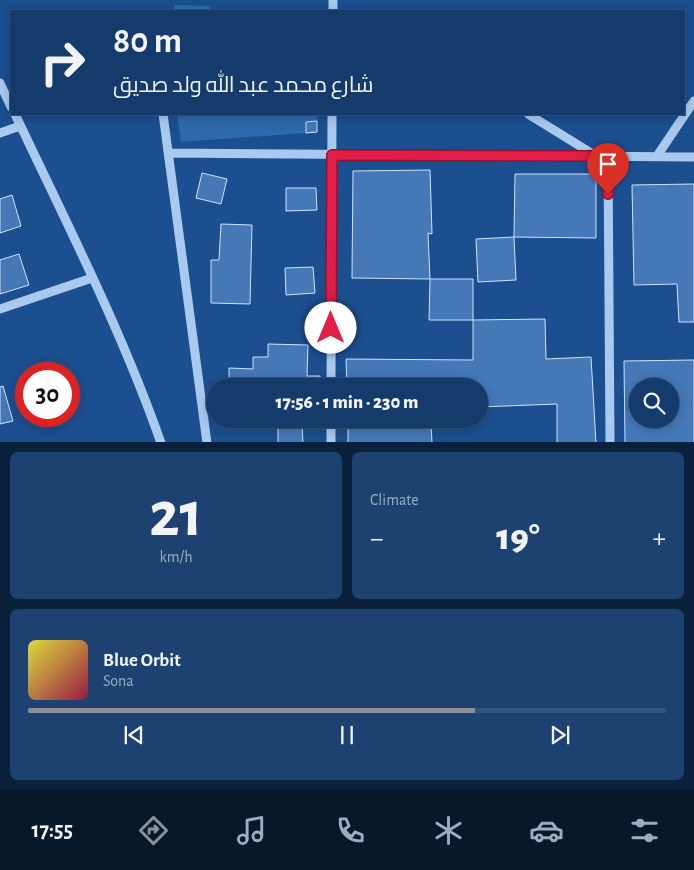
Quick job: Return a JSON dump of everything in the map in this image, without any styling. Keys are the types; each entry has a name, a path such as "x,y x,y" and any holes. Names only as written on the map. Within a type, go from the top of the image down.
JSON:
{"street":[{"path":"0,83 10,105"},
{"path":"685,114 694,101"},
{"path":"14,115 92,278 143,393 160,442"},
{"path":"163,115 207,442"},
{"path":"331,378 332,115"},
{"path":"530,115 596,156"},
{"path":"657,156 685,115"},
{"path":"0,133 20,126"},
{"path":"169,153 694,157"},
{"path":"608,156 610,442"},
{"path":"0,309 92,278"},
{"path":"331,428 331,442"}],"shaded area":[{"path":"174,5 210,6 210,10 174,10"},
{"path":"177,115 317,115 317,121 306,122 306,133 181,142"}],"building":[{"path":"317,121 317,132 306,133 306,122"},
{"path":"430,170 432,234 428,233 430,279 352,278 353,171"},
{"path":"202,173 227,179 221,204 196,198"},
{"path":"515,174 596,174 596,238 514,237"},
{"path":"694,184 694,322 679,322 677,284 634,285 632,185"},
{"path":"286,188 316,188 317,210 286,211"},
{"path":"12,195 21,226 0,233 0,199"},
{"path":"221,224 252,225 250,304 211,303 211,260 219,260"},
{"path":"514,237 516,280 478,282 476,239"},
{"path":"19,254 29,285 0,294 0,260"},
{"path":"313,267 315,293 286,295 285,268"},
{"path":"430,279 473,279 473,320 429,320"},
{"path":"545,319 546,359 591,357 596,442 557,442 557,404 488,407 488,378 347,378 346,359 473,360 473,320"},
{"path":"268,344 308,345 307,376 320,376 320,378 229,378 229,368 253,369 253,357 268,357"},
{"path":"694,360 694,442 625,442 624,361"},
{"path":"3,386 13,421 0,424 0,387"},
{"path":"278,428 302,428 303,442 278,442"},
{"path":"348,428 431,428 432,442 348,442"}],"route":[{"path":"331,328 332,155 608,156 608,194"}]}
